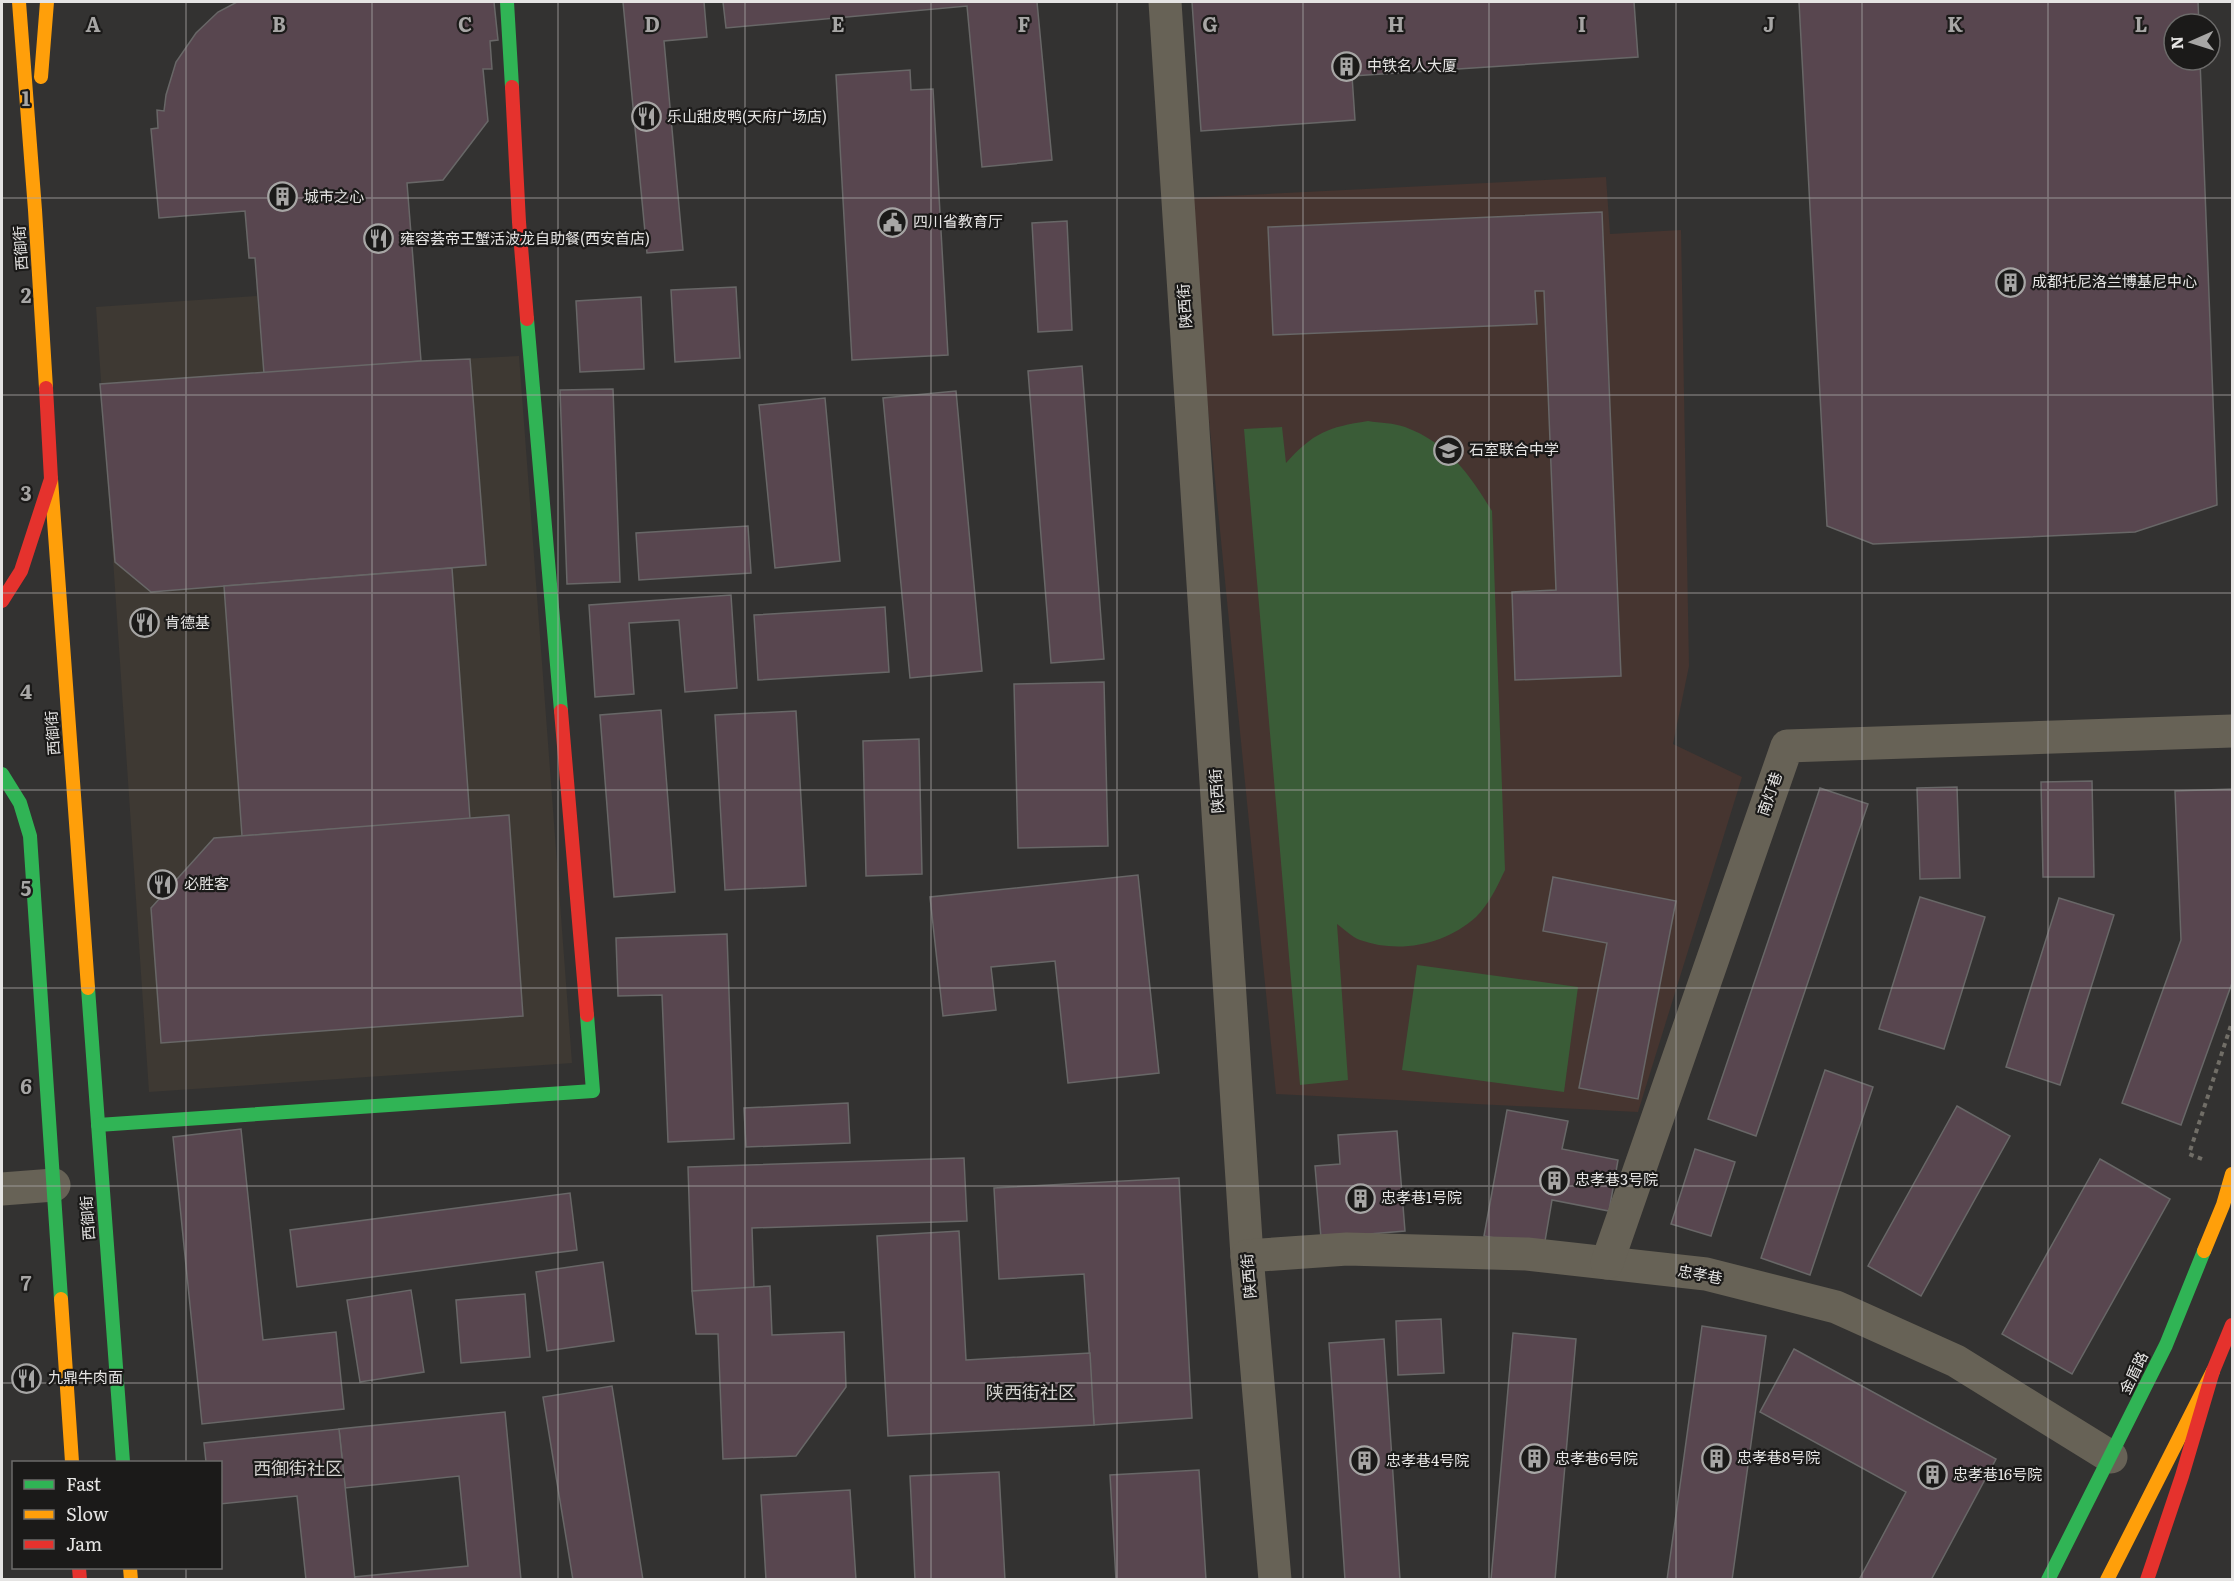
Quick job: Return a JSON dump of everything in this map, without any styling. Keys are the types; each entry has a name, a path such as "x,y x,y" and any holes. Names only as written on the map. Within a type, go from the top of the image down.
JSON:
{"main road":[{"name":"西御街","path":"19,2 35,210 51,479 123,1461"},
{"path":"35,210 46,2"},
{"path":"98,1125 593,1091 519,222 507,2"},
{"path":"2,601 21,571 51,479"},
{"name":"西御街","path":"2,774 13,788 26,816 30,836 72,1461"},
{"name":"金盾路","path":"2048,1580 2166,1345 2223,1205 2232,1174"},
{"path":"2107,1580 2213,1371 2232,1325"},
{"path":"2147,1580 2182,1476 2213,1371"}],"street":[{"name":"陕西街","path":"1165,2 1247,1256 1275,1580"},
{"name":"南灯巷","path":"1607,1263 1787,746 2232,731"},
{"path":"2,1189 54,1185"},
{"name":"忠孝巷","path":"1247,1256 1347,1249 1527,1254 1706,1274 1836,1307 1956,1362 2111,1457"}],"path":[{"path":"2189,1154 2232,1022"}],"shaded area":[{"name":"石室联合中学","path":"1606,177 1610,234 1681,230 1689,666 1673,744 1742,777 1638,1112 1276,1094 1187,198"},
{"path":"257,296 264,374 421,361 519,356 572,1063 149,1092 96,307"}],"green space":[{"path":"1368,421 1405,427 1434,442 1466,472 1492,511 1505,870 1481,912 1464,927 1436,940 1406,946 1375,944 1357,939 1337,924 1348,1080 1300,1085 1244,429 1282,427 1286,463 1313,438 1322,433"},
{"path":"1417,965 1578,987 1564,1092 1402,1070"}],"building":[{"name":"城市之心","path":"237,2 494,2 498,40 490,41 492,69 483,69 488,121 443,180 407,183 421,361 264,374 255,258 249,258 245,211 159,218 151,129 158,128 157,110 164,111 166,95 176,62 196,33 218,12"},
{"path":"623,2 704,2 707,37 664,41 683,250 647,253"},
{"path":"723,2 1037,2 1052,160 982,167 967,6 726,28"},
{"name":"中铁名人大厦","path":"1192,2 1634,2 1638,57 1352,76 1355,120 1201,131"},
{"name":"成都托尼洛兰博基尼中心","path":"1799,2 2198,2 2198,12 2162,12 2162,72 2200,72 2217,505 2135,532 1873,544 1827,526"},
{"name":"四川省教育厅","path":"910,70 911,90 933,89 948,355 852,360 836,75"},
{"path":"1602,212 1621,676 1515,680 1512,592 1556,590 1544,291 1535,291 1537,324 1273,335 1268,227"},
{"path":"1067,221 1072,330 1038,332 1032,223"},
{"path":"736,287 740,358 675,362 671,290"},
{"path":"641,297 644,369 580,372 576,301"},
{"path":"470,359 486,565 151,592 115,562 100,384"},
{"path":"1082,366 1104,659 1051,663 1028,371"},
{"path":"613,389 620,582 567,584 560,390"},
{"path":"956,391 982,671 910,678 883,398"},
{"path":"825,398 840,561 775,568 759,405"},
{"path":"748,526 751,573 639,580 636,533"},
{"path":"452,568 470,819 242,836 224,586"},
{"path":"731,595 737,688 685,692 679,620 629,623 634,694 595,697 589,605"},
{"path":"885,607 889,672 758,680 754,615"},
{"path":"1104,682 1108,846 1018,848 1014,684"},
{"path":"661,710 675,892 614,897 600,715"},
{"path":"796,711 806,886 725,890 715,715"},
{"path":"919,739 922,874 866,876 863,741"},
{"path":"2092,781 2094,877 2043,877 2041,782"},
{"path":"1957,787 1960,878 1920,879 1917,788"},
{"path":"1820,788 1868,804 1756,1136 1708,1119"},
{"path":"2232,789 2232,983 2181,1125 2122,1103 2181,940 2175,791"},
{"path":"509,815 523,1016 161,1043 151,908 214,838"},
{"path":"1138,875 1159,1073 1068,1083 1055,961 991,967 996,1010 943,1016 930,897"},
{"path":"1553,877 1676,901 1638,1099 1579,1088 1607,943 1543,931"},
{"path":"1920,897 1985,917 1944,1049 1879,1029"},
{"path":"2059,898 2114,915 2060,1085 2006,1067"},
{"path":"727,934 734,1139 668,1142 662,995 618,996 616,938"},
{"path":"1825,1070 1873,1087 1810,1275 1761,1258"},
{"path":"848,1103 850,1143 746,1147 744,1108"},
{"path":"1957,1106 2010,1136 1921,1296 1868,1266"},
{"name":"忠孝巷3号院","path":"1507,1110 1568,1121 1562,1149 1618,1160 1609,1211 1552,1200 1544,1247 1484,1236"},
{"path":"241,1129 263,1340 336,1332 344,1409 202,1424 173,1137"},
{"name":"忠孝巷1号院","path":"1397,1131 1405,1231 1321,1238 1315,1166 1340,1164 1338,1135"},
{"path":"1695,1149 1735,1162 1711,1236 1671,1224"},
{"path":"964,1158 967,1221 752,1228 754,1289 692,1291 688,1167"},
{"path":"2100,1159 2170,1199 2072,1374 2002,1334"},
{"path":"1179,1178 1192,1418 1094,1425 1084,1274 999,1279 994,1188"},
{"path":"570,1193 577,1250 297,1287 290,1230"},
{"path":"959,1231 966,1360 1090,1353 1094,1425 888,1436 877,1236"},
{"path":"603,1262 614,1341 547,1351 536,1272"},
{"path":"770,1286 772,1335 844,1332 846,1387 796,1456 723,1459 718,1334 696,1334 692,1291"},
{"path":"411,1290 424,1372 360,1382 347,1300"},
{"path":"525,1294 530,1357 461,1363 456,1300"},
{"path":"1441,1319 1444,1373 1398,1375 1396,1321"},
{"name":"忠孝巷8号院","path":"1702,1326 1766,1336 1732,1580 1667,1580"},
{"name":"忠孝巷6号院","path":"1513,1333 1576,1339 1555,1580 1491,1580"},
{"name":"忠孝巷4号院","path":"1384,1339 1400,1580 1345,1580 1329,1343"},
{"name":"忠孝巷16号院","path":"1794,1349 1996,1459 1931,1580 1859,1580 1906,1492 1760,1412"},
{"path":"612,1386 643,1580 573,1580 543,1397"},
{"path":"505,1412 521,1580 355,1580 354,1577 468,1566 459,1476 345,1488 339,1429"},
{"path":"339,1429 355,1580 306,1580 297,1496 222,1504 222,1461 206,1461 204,1443"},
{"path":"1199,1470 1206,1580 1116,1580 1110,1475"},
{"path":"999,1472 1005,1580 915,1580 910,1476"},
{"path":"850,1490 856,1580 766,1580 761,1495"}],"traffic: fast":[{"path":"507,2 512,87"},
{"path":"527,319 561,711"},
{"path":"2,774 20,803 30,836 61,1299"},
{"path":"88,988 123,1461"},
{"path":"98,1125 593,1091 587,1015"},
{"path":"2048,1580 2166,1345 2204,1251"}],"traffic: slow":[{"path":"19,2 46,388"},
{"path":"41,77 47,2"},
{"path":"51,479 88,988"},
{"path":"2204,1251 2223,1205 2232,1174"},
{"path":"61,1299 72,1461"},
{"path":"2107,1580 2213,1371"},
{"path":"130,1569 131,1580"}],"traffic: jam":[{"path":"512,87 527,319"},
{"path":"2,601 21,571 51,479 46,388"},
{"path":"561,711 587,1015"},
{"path":"2147,1580 2182,1476 2213,1371 2232,1325"},
{"path":"79,1569 80,1580"}],"place":[{"name":"中铁名人大厦","path":"1346,66"},
{"name":"乐山甜皮鸭(天府广场店)","path":"646,117"},
{"name":"城市之心","path":"283,197"},
{"name":"四川省教育厅","path":"892,222"},
{"name":"雍容荟帝王蟹活波龙自助餐(西安首店)","path":"379,239"},
{"name":"成都托尼洛兰博基尼中心","path":"2011,282"},
{"name":"石室联合中学","path":"1448,450"},
{"name":"肯德基","path":"144,623"},
{"name":"必胜客","path":"163,884"},
{"name":"忠孝巷3号院","path":"1554,1180"},
{"name":"忠孝巷1号院","path":"1360,1198"},
{"name":"九鼎牛肉面","path":"27,1378"},
{"name":"忠孝巷8号院","path":"1716,1458"},
{"name":"忠孝巷6号院","path":"1534,1459"},
{"name":"忠孝巷4号院","path":"1365,1461"},
{"name":"忠孝巷16号院","path":"1932,1475"}],"district":[{"name":"陕西街社区","path":"1031,1393"},
{"name":"西御街社区","path":"298,1469"}]}
